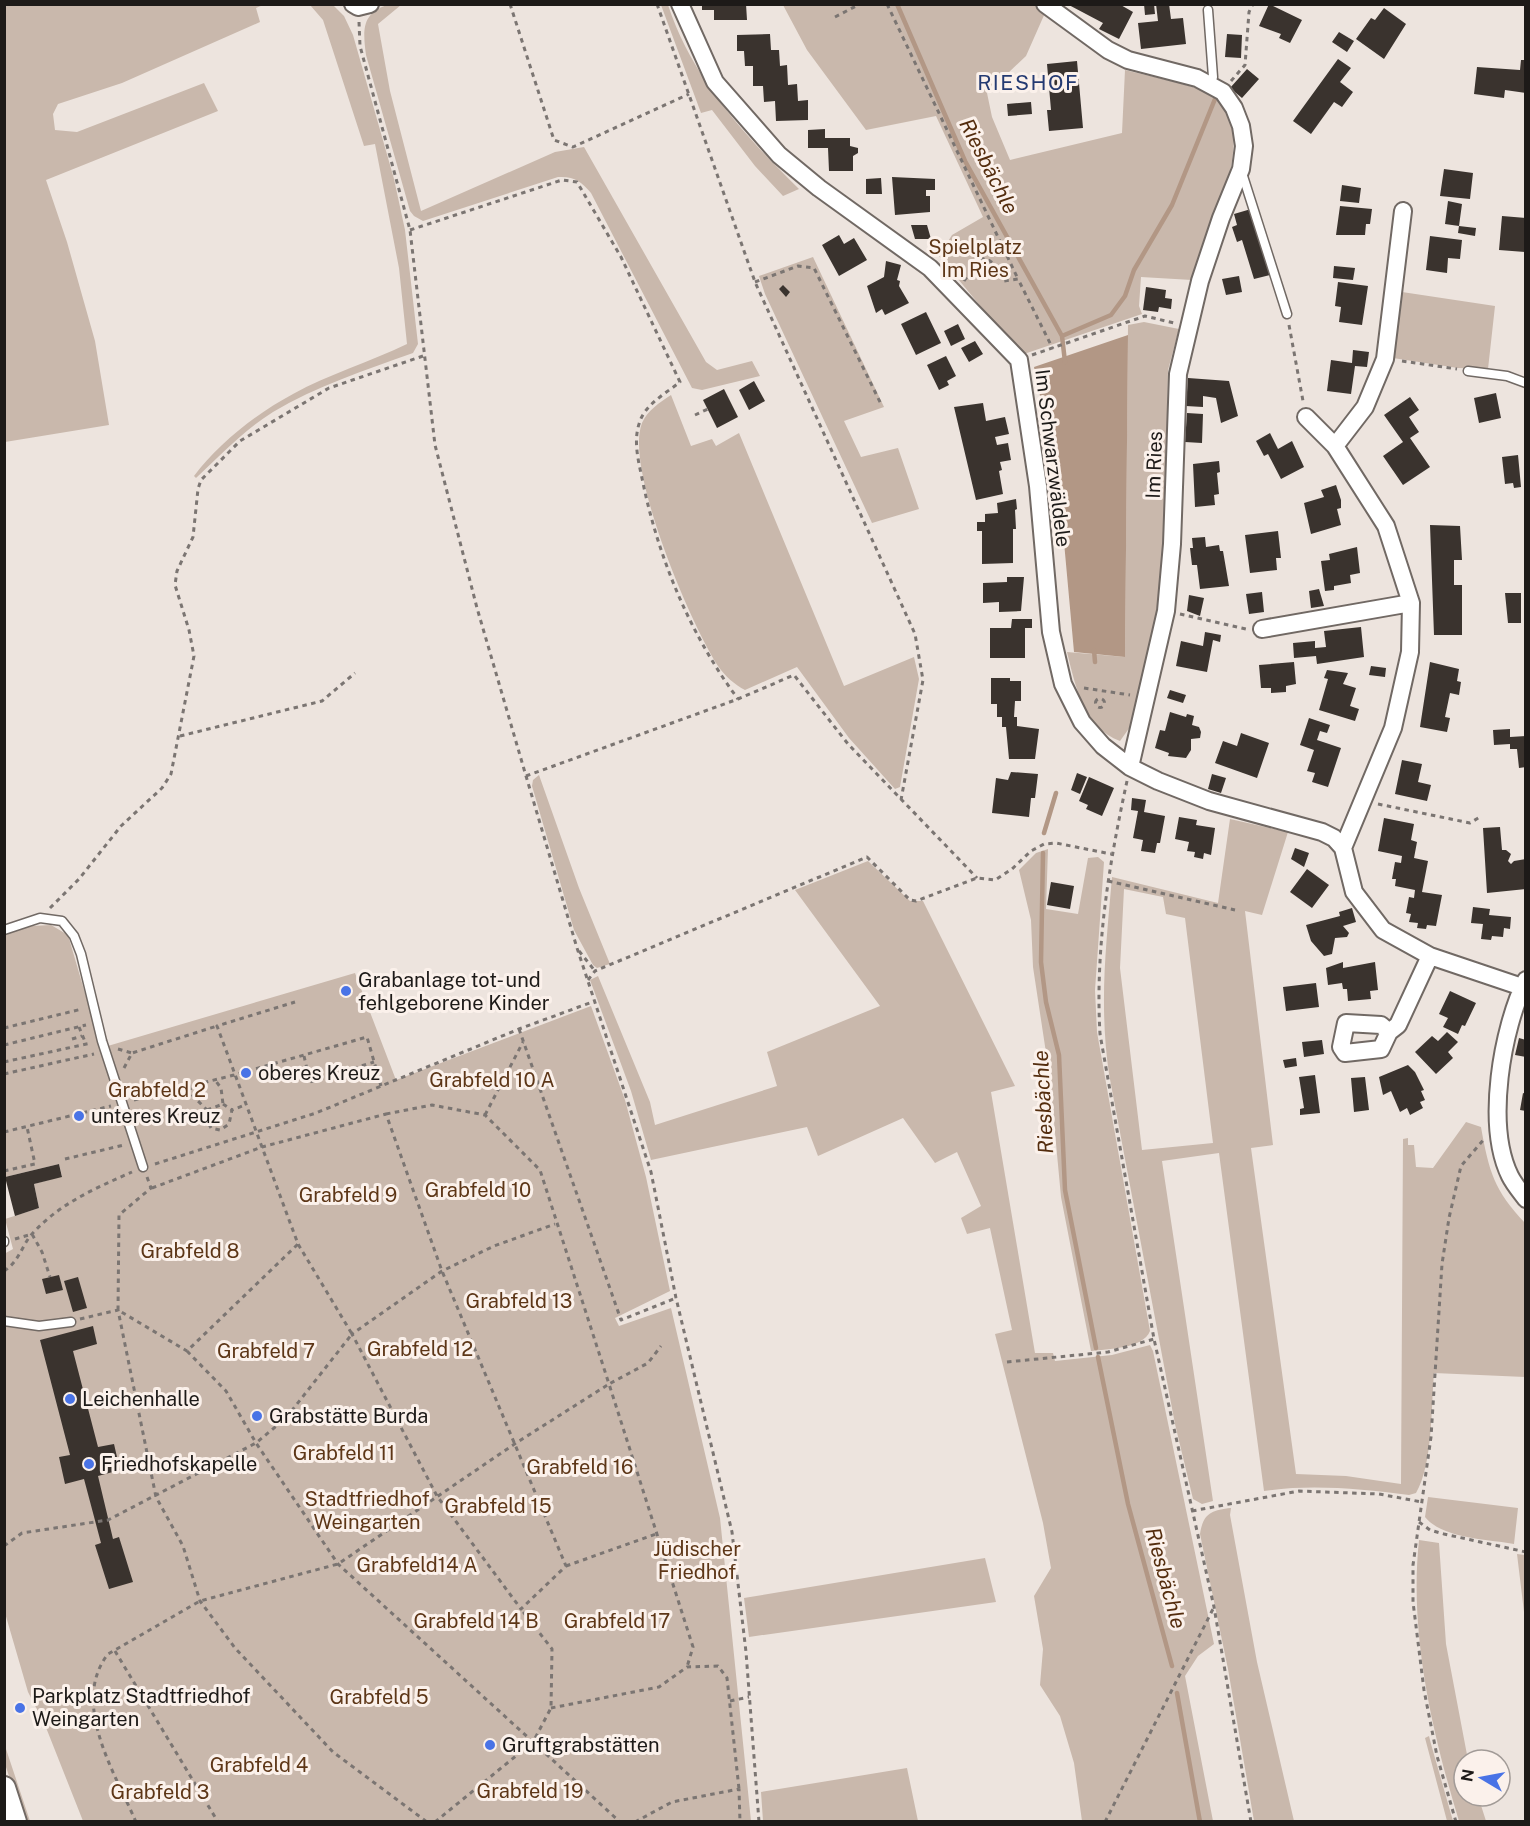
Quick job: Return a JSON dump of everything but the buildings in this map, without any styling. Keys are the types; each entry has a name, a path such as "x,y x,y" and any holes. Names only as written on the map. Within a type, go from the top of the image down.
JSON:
{"street":[{"name":"Im Schwarzwäldele","path":"680,4 715,82 778,155 819,188 930,268 955,291 1019,360 1038,486 1050,632 1063,684 1082,722 1102,746 1130,767 1158,781 1209,801 1322,832 1334,838 1343,848"},
{"name":"Im Ries","path":"1045,4 1108,50 1128,60 1197,78 1222,92 1234,108 1242,126 1244,146 1241,170 1221,218 1200,281 1178,374 1172,544 1166,611 1130,767"},
{"path":"1335,446 1365,407 1385,359 1403,211"},
{"path":"1306,417 1335,446 1386,526 1411,603 1410,652 1393,728 1343,848 1354,892 1383,930 1430,956 1524,984 1502,1054 1497,1123 1509,1174 1526,1199"},
{"path":"1262,629 1411,603"},
{"path":"1389,1032 1398,1025 1430,956"},
{"path":"4,1788 15,1821"}],"lane":[{"path":"1208,10 1213,77 1210,85"},
{"name":"Im Ries","path":"1241,170 1287,314"},
{"path":"1468,371 1507,376 1526,383"},
{"path":"4,930 40,918 62,921 74,936 105,1052 143,1167"},
{"path":"4,1321 39,1326 71,1322"}],"path":[{"path":"510,4 554,140 560,144 573,147 688,94"},
{"path":"657,4 755,282 915,634 923,680 901,800"},
{"path":"835,17 860,4"},
{"path":"887,4 1053,349"},
{"path":"1245,65 1249,12 1254,4"},
{"path":"361,5 360,46 410,230 435,445 477,608 577,948 651,1173 676,1298 732,1532 759,1821"},
{"path":"410,230 562,180 577,183 621,257 680,382 646,409 636,434 636,453 651,525 688,619 720,676 738,699"},
{"path":"955,291 969,276 978,261 986,258 994,264 1004,282 1018,279"},
{"path":"755,282 798,266 814,268 881,404"},
{"path":"1287,314 1306,417"},
{"path":"1019,360 1145,316 1190,327"},
{"path":"40,918 79,879 121,826 162,788 171,774 194,656 189,630 175,585 177,571 193,537 201,480 240,441 329,388 426,355"},
{"path":"1385,359 1468,371"},
{"path":"694,415 708,409"},
{"path":"1166,611 1239,629 1262,629"},
{"path":"180,736 322,701 354,673"},
{"path":"526,776 738,699 794,675 848,744 977,878"},
{"path":"1063,684 1147,697"},
{"path":"1101,699 1103,691"},
{"path":"1130,767 1111,854 1098,990 1100,1034 1154,1339 1214,1607 1251,1821"},
{"path":"1362,800 1461,822 1470,823 1480,817"},
{"path":"588,980 595,971 867,857 910,900 916,902 977,878 995,880 1012,869 1030,851 1044,844 1056,843 1111,854"},
{"path":"1108,881 1235,910"},
{"path":"577,948 595,971"},
{"path":"4,1271 12,1266 32,1234 79,1196 143,1167 316,1113 519,1029 595,1001"},
{"path":"121,1048 132,1053 296,1002"},
{"path":"4,1028 92,1006"},
{"path":"4,1045 97,1022"},
{"path":"217,1026 298,1244 352,1334 437,1496 552,1649 550,1708 532,1742 435,1821"},
{"path":"79,1027 86,1044"},
{"path":"519,1029 621,1320 676,1298"},
{"path":"72,1039 82,1036"},
{"path":"4,1132 215,1080 367,1037 381,1086"},
{"path":"4,1062 102,1041"},
{"path":"485,1115 523,1042"},
{"path":"4,1074 105,1052"},
{"path":"123,1069 132,1053"},
{"path":"304,1056 310,1082 374,1062"},
{"path":"215,1080 221,1088 223,1104 232,1110"},
{"path":"189,1086 194,1096 207,1110 207,1120 211,1128 220,1130 229,1124 232,1110"},
{"path":"130,1090 133,1100"},
{"path":"207,1110 223,1104"},
{"path":"232,1110 245,1105"},
{"path":"427,1821 333,1752 235,1648 200,1601 183,1546 156,1497 118,1310 119,1215 152,1188 262,1147 386,1114 432,1105 485,1115 540,1170 555,1224 693,1647 687,1667"},
{"path":"386,1114 442,1271 566,1566"},
{"path":"1456,1821 1437,1756 1416,1627 1413,1565 1431,1437 1442,1264 1449,1218 1461,1166 1497,1123"},
{"path":"4,1172 35,1164 27,1127"},
{"path":"65,1159 134,1143"},
{"path":"143,1167 152,1188"},
{"path":"4,1546 22,1533 108,1520 156,1497 255,1443 286,1418 352,1334 442,1271 494,1246 555,1224"},
{"path":"5,1242 32,1234"},
{"path":"32,1234 42,1252 50,1277"},
{"path":"187,1351 298,1244"},
{"path":"71,1322 118,1310 187,1351 226,1391 255,1443 338,1564 620,1821"},
{"path":"1007,1362 1108,1352 1154,1339"},
{"path":"136,1821 100,1736 92,1696 98,1668 115,1650 200,1601 338,1564 516,1443 609,1384 648,1363 661,1346"},
{"path":"1192,1511 1299,1491 1379,1494 1422,1502"},
{"path":"1419,1521 1430,1530 1526,1552"},
{"path":"520,1609 566,1566 656,1534"},
{"path":"1105,1821 1214,1607"},
{"path":"115,1650 218,1821"},
{"path":"550,1708 659,1687 687,1667 718,1666 727,1678 739,1789 740,1821"},
{"path":"730,1701 749,1697"},
{"path":"634,1821 672,1802 739,1789"}],"green space":[{"path":"4,5 263,5 256,8 260,22 122,83 58,104 53,114 55,130 77,132 204,83 218,111 46,180 67,242 95,341 109,425 5,442"},
{"path":"310,5 333,5 344,16 353,35 394,179 405,230 418,344 413,353 324,386 273,412 242,435 196,478 194,476 215,452 266,410 307,387 407,344 399,268 375,144 364,146 323,20"},
{"path":"387,5 401,5 378,24 390,91 421,211 555,152 584,147 706,362 717,370 752,361 760,376 702,390 692,388 591,193 577,180 558,177 423,221 414,216 410,211 366,55 364,31 368,18 372,13"},
{"path":"661,5 668,5 691,57 722,104 759,148 799,189 783,196 755,166 712,110 701,113"},
{"name":"Spielplatz Im Ries","path":"783,5 1034,5 1045,13 1026,56 987,93 992,117 1010,160 1122,133 1125,70 1188,86 1218,98 1229,115 1233,136 1232,161 1218,214 1192,280 1141,277 1139,306 1142,314 1021,355 939,256 952,235 983,217 936,116 866,130 807,50"},
{"path":"813,257 884,407 844,421 861,457 898,448 919,509 872,523 765,294 759,276"},
{"path":"1402,292 1495,306 1488,369 1458,368 1393,358"},
{"path":"1144,322 1179,329 1168,370 1165,550 1150,656 1130,727 1120,741 1108,735 1090,716 1078,691 1067,652 1125,657 1128,325"},
{"path":"671,395 691,446 712,439 716,446 739,433 844,686 914,657 919,679 900,787 895,789 849,738 797,667 745,690 730,680 706,646 663,546 642,474 639,445 642,423 650,411"},
{"path":"539,775 579,888 610,964 597,968 593,965 574,930 532,786 533,780"},
{"path":"1230,819 1288,832 1262,915 1245,911 1273,1145 1251,1148 1296,1474 1346,1476 1401,1484 1403,1139 1408,1138 1408,1145 1414,1145 1416,1167 1433,1168 1466,1122 1481,1127 1494,1180 1506,1200 1525,1223 1525,1377 1434,1373 1426,1467 1416,1493 1409,1495 1355,1489 1318,1488 1264,1491 1219,1153 1162,1161 1213,1501 1202,1504 1193,1499 1175,1424 1109,1074 1104,1024 1104,976 1112,877 1218,903","holes":["1124,889 1163,897 1166,914 1185,918 1213,1143 1142,1150 1120,968"]},
{"path":"1048,849 1046,909 1078,914 1088,858 1098,857 1104,862 1095,990 1097,1032 1150,1331 1140,1341 1115,1349 1091,1351 1061,1197 1050,1079 1033,967 1031,920 1019,870 1036,853"},
{"path":"868,861 910,901 923,901 1015,1086 991,1092 1035,1353 1053,1353 1055,1361 1112,1355 1150,1345 1153,1351 1214,1644 1198,1656 1185,1676 1213,1821 1082,1821 1074,1763 1060,1716 1040,1685 1043,1649 1034,1596 1051,1568 1043,1523 995,1334 1012,1330 990,1228 967,1234 961,1218 981,1206 957,1152 935,1163 903,1118 818,1156 807,1127 651,1160 631,1091 590,980 598,976 650,1102 655,1125 777,1086 767,1052 880,1006 795,890"},
{"name":"Stadtfriedhof Weingarten","path":"51,925 68,935 101,1048 355,973 396,1080 591,1006 625,1100 646,1177 670,1291 615,1318 619,1326 671,1308 720,1518 751,1821 83,1821 45,1725 28,1692 5,1613 4,1254 13,1249 5,1219 39,1208 34,1184 62,1176 59,1164 5,1177 5,934 32,926"},
{"path":"1428,1497 1518,1508 1514,1544 1466,1537 1443,1530 1425,1517"},
{"path":"1231,1508 1230,1515 1257,1662 1294,1821 1254,1821 1228,1669 1200,1534 1203,1522 1209,1514"},
{"path":"1419,1540 1439,1543 1446,1644 1466,1748 1452,1748 1452,1796 1425,1682 1417,1611"},
{"path":"1517,1554 1525,1555 1525,1612 1524,1612"},
{"path":"985,1558 996,1602 749,1637 744,1598"},
{"path":"1429,1736 1453,1821 1447,1821 1425,1738"},
{"path":"4,1743 30,1821 24,1821 5,1764"},
{"path":"907,1768 918,1821 763,1821 761,1792"},
{"path":"1455,1808 1482,1808 1486,1821 1459,1821"}],"shaded area":[{"path":"1128,335 1125,657 1074,652 1059,487 1034,367"}],"waterway":[{"name":"Riesbächle","path":"897,4 965,161 1062,336 1065,362"},
{"name":"Riesbächle","path":"1062,336 1111,315 1125,296 1134,270 1172,205 1215,99"},
{"name":"Riesbächle","path":"1094,650 1095,662"},
{"name":"Riesbächle","path":"1044,833 1056,793"},
{"name":"Riesbächle","path":"1043,853 1041,962 1046,1002 1059,1055 1065,1190 1096,1348"},
{"name":"Riesbächle","path":"1098,1357 1128,1504 1172,1666"},
{"name":"Riesbächle","path":"1177,1693 1200,1822"}],"place":[{"name":"Grabanlage tot- und fehlgeborene Kinder","path":"346,991"},
{"name":"oberes Kreuz","path":"246,1073"},
{"name":"unteres Kreuz","path":"79,1116"},
{"name":"Leichenhalle","path":"70,1399"},
{"name":"Grabstätte Burda","path":"257,1416"},
{"name":"Friedhofskapelle","path":"89,1464"},
{"name":"Parkplatz Stadtfriedhof Weingarten","path":"20,1708"},
{"name":"Gruftgrabstätten","path":"490,1745"}],"district":[{"name":"RIESHOF","path":"1028,82"}],"park label":[{"name":"Grabfeld 10 A","path":"492,1080"},
{"name":"Grabfeld 2","path":"157,1090"},
{"name":"Grabfeld 10","path":"478,1190"},
{"name":"Grabfeld 9","path":"348,1195"},
{"name":"Grabfeld 8","path":"190,1251"},
{"name":"Grabfeld 13","path":"519,1301"},
{"name":"Grabfeld 12","path":"420,1349"},
{"name":"Grabfeld 7","path":"266,1351"},
{"name":"Grabfeld 11","path":"344,1453"},
{"name":"Grabfeld 16","path":"580,1467"},
{"name":"Grabfeld 15","path":"498,1506"},
{"name":"Jüdischer Friedhof","path":"697,1560"},
{"name":"Grabfeld14 A","path":"417,1565"},
{"name":"Grabfeld 14 B","path":"476,1621"},
{"name":"Grabfeld 17","path":"617,1621"},
{"name":"Grabfeld 5","path":"379,1697"},
{"name":"Grabfeld 4","path":"259,1765"},
{"name":"Grabfeld 19","path":"530,1791"},
{"name":"Grabfeld 3","path":"160,1792"}]}
